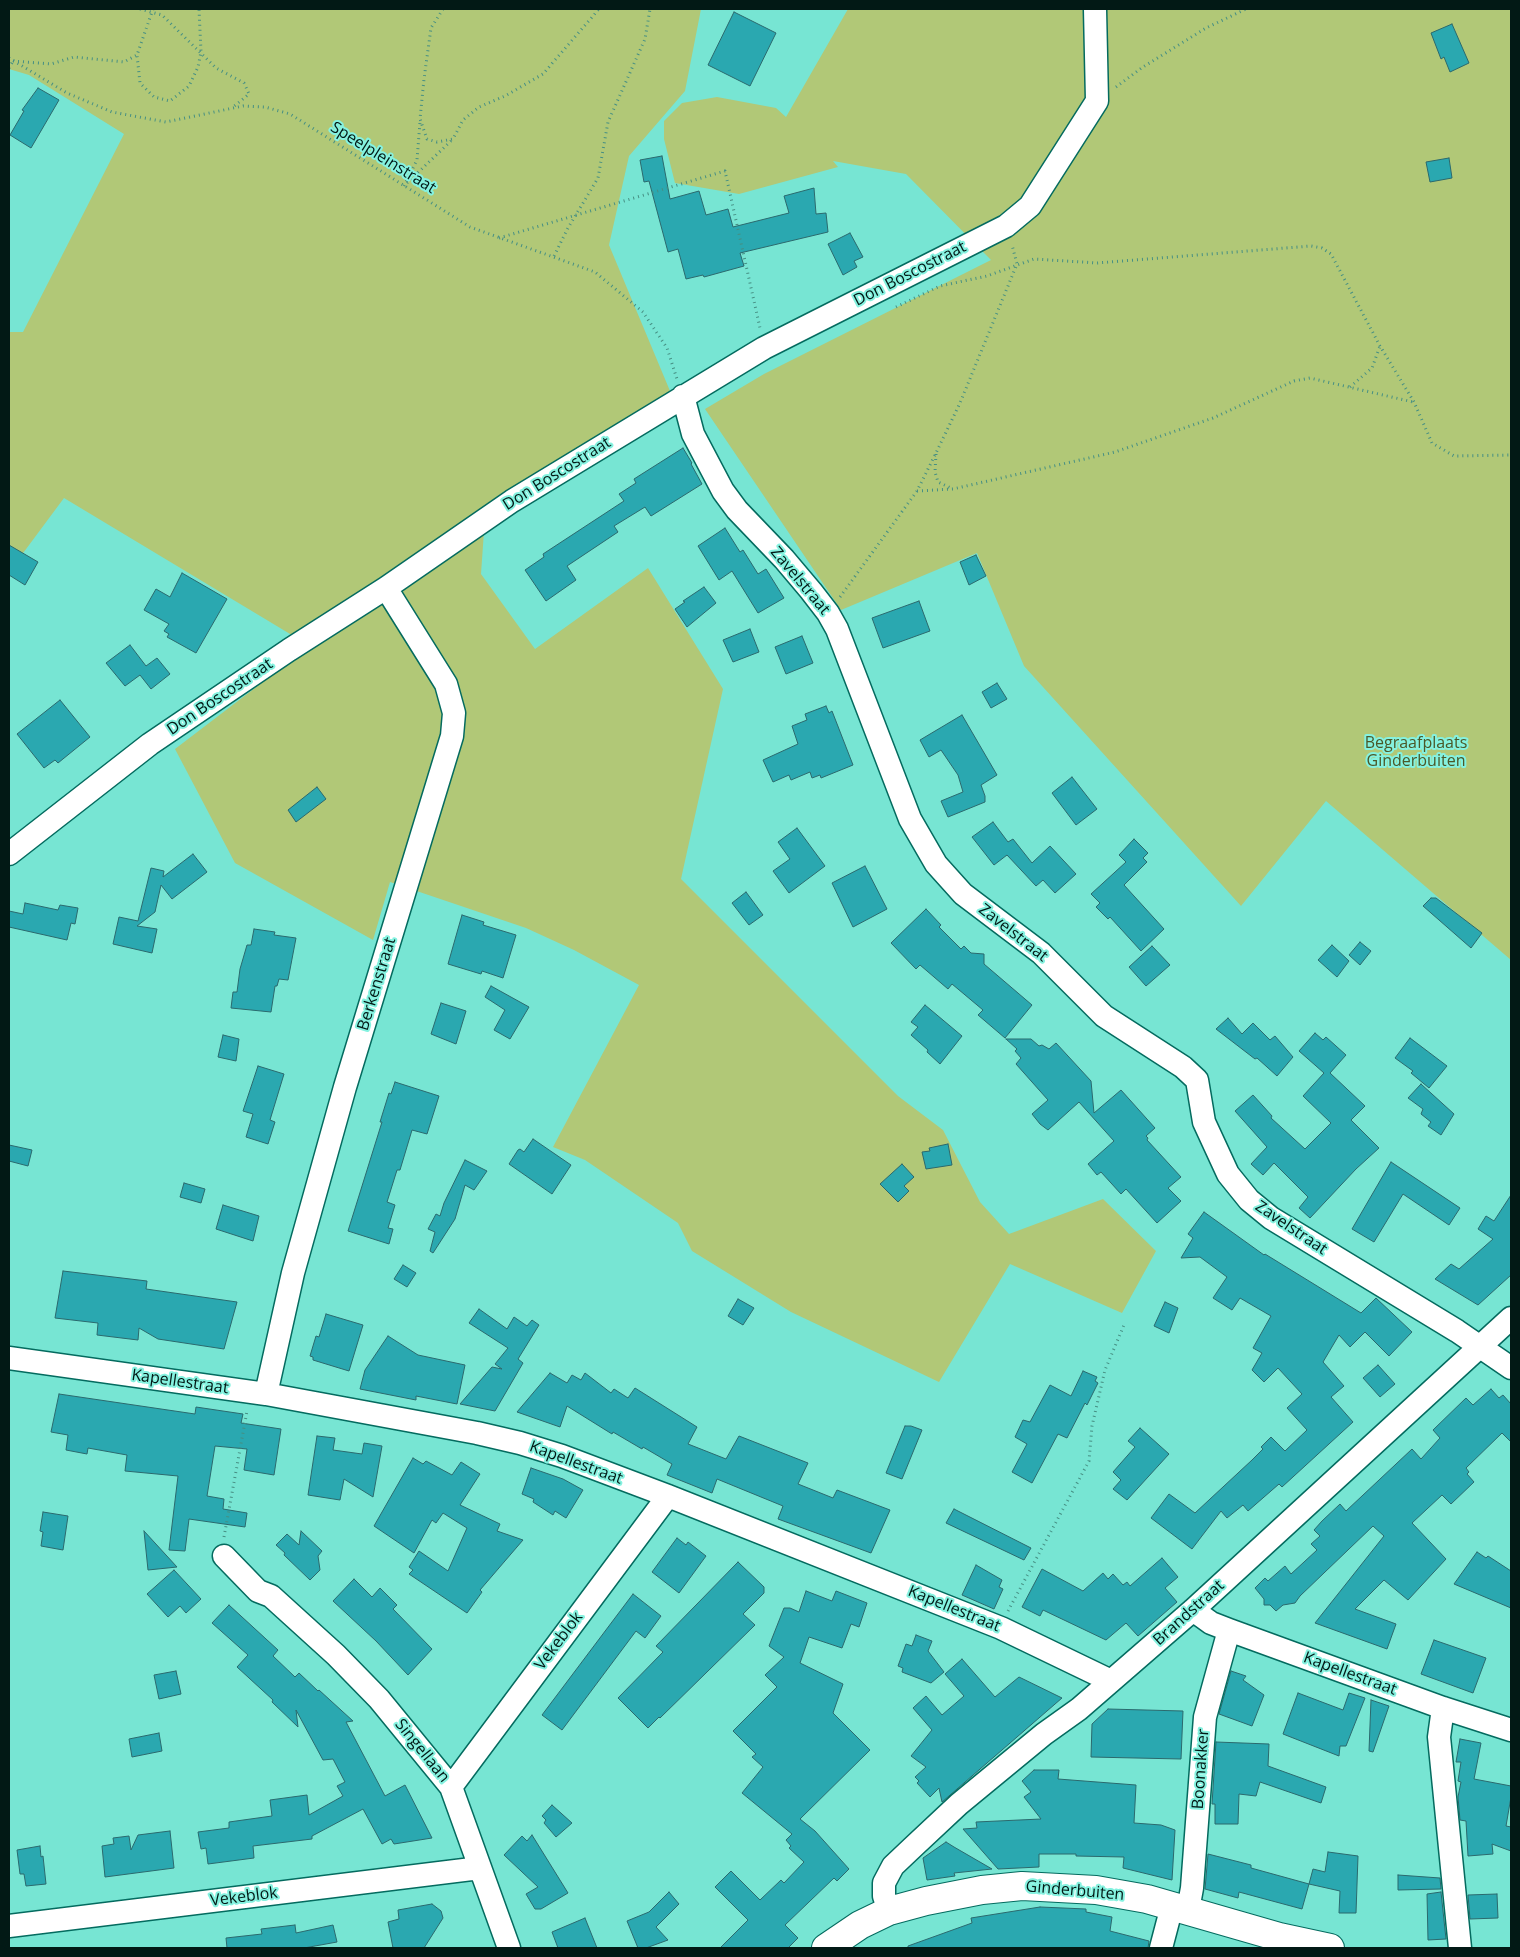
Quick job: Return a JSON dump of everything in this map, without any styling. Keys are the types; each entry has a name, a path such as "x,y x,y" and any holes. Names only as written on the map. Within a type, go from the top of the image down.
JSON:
{"main road":[{"name":"Ginderbuiten","path":"826,1948 860,1926 889,1911 926,1901 973,1892 1022,1886 1096,1890 1147,1899 1279,1937 1330,1948"}],"street":[{"path":"1095,9 1097,101"},
{"name":"Don Boscostraat","path":"9,854 150,744 289,650 386,588 512,501 764,348 1006,226 1030,206 1097,101"},
{"name":"Zavelstraat","path":"683,396 693,434 723,492 737,510 784,559 828,613 838,629 910,819 936,864 950,881 963,894 1041,953 1104,1016 1183,1067 1197,1080 1204,1122 1228,1174 1249,1200 1271,1218 1457,1331 1511,1368"},
{"name":"Berkenstraat","path":"256,1392 452,736 454,712 446,684 386,588"},
{"name":"Brandstraat","path":"889,1911 884,1896 884,1883 893,1866 959,1804 1112,1681 1193,1610 1511,1318"},
{"name":"Kapellestraat","path":"9,1358 256,1392 477,1433 520,1443 562,1456 668,1496 1001,1628 1112,1681"},
{"name":"Vekeblok","path":"451,1787 668,1496"},
{"name":"Singellaan","path":"224,1556 258,1591 271,1596 336,1654 379,1699 451,1787 509,1948"},
{"name":"Kapellestraat","path":"1193,1610 1210,1623 1443,1708 1511,1730"},
{"name":"Boonakker","path":"1161,1948 1192,1888 1205,1717 1229,1630"},
{"path":"1443,1708 1439,1737 1460,1948"},
{"name":"Vekeblok","path":"9,1926 480,1868"}],"path":[{"path":"140,9 152,10 162,15 216,68 244,83 249,94 230,110"},
{"path":"152,10 137,55 140,82 154,97 170,101 189,86 198,67 201,52 199,9"},
{"path":"404,186 418,160 420,119 431,28 443,9"},
{"path":"404,186 453,139 463,120 478,107 505,96 543,74 599,9"},
{"path":"554,256 598,178 608,122 645,40 650,9"},
{"path":"1097,101 1143,67 1206,28 1246,9"},
{"path":"9,68 13,61 51,64 74,57 124,62 137,55"},
{"name":"Speelpleinstraat","path":"9,58 67,93 112,112 166,122 243,106 265,107 290,114 470,227 595,272 643,312 667,348 683,396"},
{"path":"420,119 427,138 437,142 453,139"},
{"path":"498,238 725,171 764,348"},
{"path":"892,309 940,286 986,276 1034,259 1097,263 1311,246 1322,248 1331,254 1380,346 1414,402 1432,443 1454,456 1511,455"},
{"path":"828,613 917,491 960,403 1017,264"},
{"path":"1350,388 1372,368 1380,346"},
{"path":"917,491 952,489 1115,452 1213,418 1294,381 1310,378 1414,402"},
{"path":"937,451 934,472 938,482 952,489"},
{"path":"1001,1628 1040,1550 1089,1460 1092,1426 1105,1370 1124,1325"},
{"path":"224,1556 222,1546 249,1400 256,1392"}],"green space":[{"path":"9,9 701,9 685,91 629,156 609,245 670,391 477,513 484,531 481,574 535,649 648,568 723,689 681,879 898,1096 943,1130 980,1202 1009,1234 1103,1199 1156,1251 1122,1313 1010,1264 939,1382 791,1312 692,1251 678,1223 585,1160 553,1147 639,985 574,950 526,928 390,882 373,940 235,863 175,749 310,646 64,498 9,572 9,332 23,332 124,134 29,75 9,69"},
{"name":"Begraafplaats Ginderbuiten","path":"848,9 1511,9 1511,960 1326,801 1241,906 1024,666 977,553 841,610 705,409 764,374 991,260 906,174 833,161 838,167 739,194 675,183 664,139 664,121 682,103 717,97 776,108 786,117"}],"building":[{"path":"734,12 776,33 750,86 708,65"},
{"path":"1452,24 1469,63 1450,72 1444,57 1441,59 1431,33"},
{"path":"38,88 59,100 31,148 10,135 24,111 22,110"},
{"path":"662,156 670,199 699,191 706,215 728,209 733,227 789,213 784,196 814,188 816,214 826,213 828,232 740,253 744,266 704,277 703,275 686,279 678,249 668,252 649,181 644,182 640,160"},
{"path":"1449,158 1452,178 1430,182 1426,162"},
{"path":"850,233 863,257 854,261 857,267 843,275 828,244"},
{"path":"683,448 702,484 651,516 645,507 614,526 618,532 567,566 576,580 546,601 525,570 544,557 543,554 624,501 619,494 636,483 634,479"},
{"path":"725,528 740,552 743,550 758,574 766,569 784,598 758,613 732,571 719,580 698,546"},
{"path":"9,545 38,562 25,585 9,575"},
{"path":"976,555 986,576 969,585 960,562"},
{"path":"182,573 227,599 196,653 167,637 169,634 164,631 169,624 144,610 156,589 170,597"},
{"path":"704,587 716,603 687,627 675,609 685,602 683,601"},
{"path":"919,601 930,631 883,648 872,618"},
{"path":"750,629 759,652 733,662 723,640"},
{"path":"802,636 813,663 786,674 775,647"},
{"path":"130,645 146,666 157,658 170,674 151,689 140,675 125,686 106,663"},
{"path":"997,683 1007,699 991,708 982,692"},
{"path":"60,700 90,737 58,763 55,760 44,768 17,734"},
{"path":"826,706 829,713 832,711 853,765 821,778 820,775 812,778 810,772 791,780 789,775 773,782 763,760 798,744 792,726 807,720 805,714"},
{"path":"962,715 997,775 981,785 985,802 948,817 941,801 963,792 958,775 941,750 929,757 920,740"},
{"path":"1072,777 1097,809 1076,825 1052,793"},
{"path":"317,787 326,799 296,822 288,810"},
{"path":"993,822 1008,842 1013,839 1032,863 1050,846 1076,874 1055,893 1043,880 1036,886 1007,855 994,865 972,837"},
{"path":"797,828 825,866 789,893 773,871 790,859 778,842"},
{"path":"1134,839 1148,853 1143,858 1147,862 1124,885 1164,929 1141,951 1110,917 1108,919 1096,907 1100,903 1091,894 1126,862 1119,855"},
{"path":"193,854 207,872 172,899 161,885 155,912 137,926 157,929 152,953 113,944 119,917 138,921 151,868 164,871 163,877"},
{"path":"865,866 887,909 853,927 832,883"},
{"path":"746,892 763,915 749,925 732,903"},
{"path":"1431,898 1436,898 1482,933 1471,948 1423,906"},
{"path":"25,903 58,910 60,905 78,908 75,924 71,923 67,940 9,927 9,911 23,914"},
{"path":"926,909 941,925 939,927 961,949 964,946 971,953 984,954 984,964 1032,1005 1005,1038 978,1015 983,1010 952,984 948,989 920,965 916,969 891,943"},
{"path":"462,915 484,922 483,925 516,935 503,978 482,971 481,974 448,964"},
{"path":"254,929 275,932 274,935 296,938 288,980 279,979 277,986 275,986 271,1012 231,1008 233,992 237,992 240,969 247,945 251,945"},
{"path":"1360,942 1371,951 1360,965 1349,955"},
{"path":"1332,945 1349,961 1337,977 1318,960"},
{"path":"1152,946 1170,965 1146,986 1129,967"},
{"path":"491,986 529,1007 510,1039 494,1030 505,1010 485,997"},
{"path":"441,1003 466,1011 456,1044 431,1034"},
{"path":"925,1005 962,1036 940,1064 911,1035 918,1027 911,1022"},
{"path":"1228,1018 1242,1034 1253,1023 1270,1040 1275,1036 1293,1057 1277,1076 1257,1058 1255,1059 1216,1029"},
{"path":"1315,1033 1323,1040 1326,1037 1346,1055 1330,1073 1365,1106 1351,1120 1379,1148 1356,1169 1310,1218 1299,1208 1308,1197 1274,1163 1263,1175 1251,1164 1267,1147 1235,1111 1253,1095 1272,1116 1271,1118 1305,1149 1331,1123 1303,1096 1324,1073 1299,1051"},
{"path":"223,1035 239,1039 236,1061 218,1057"},
{"path":"1410,1038 1447,1066 1429,1088 1411,1073 1413,1071 1395,1058"},
{"path":"1006,1039 1031,1039 1039,1046 1042,1045 1049,1049 1056,1043 1091,1081 1094,1113 1121,1090 1155,1128 1146,1136 1147,1140 1181,1177 1168,1188 1181,1201 1157,1223 1126,1189 1121,1194 1101,1172 1097,1175 1088,1164 1114,1141 1079,1102 1048,1130 1040,1124 1032,1114 1048,1100 1016,1064 1021,1058 1015,1051 1017,1049"},
{"path":"258,1066 284,1074 270,1120 275,1122 268,1144 246,1137 253,1114 243,1111"},
{"path":"395,1082 439,1096 427,1134 412,1130 400,1170 397,1170 387,1202 395,1205 388,1228 393,1229 389,1244 348,1231 382,1122 380,1122 389,1093 391,1094"},
{"path":"1421,1084 1454,1114 1441,1135 1428,1126 1431,1122 1421,1114 1423,1109 1408,1098"},
{"path":"533,1139 571,1165 552,1194 509,1164 518,1150 520,1149 524,1152"},
{"path":"948,1144 952,1165 926,1169 922,1152 930,1151 929,1148"},
{"path":"9,1145 32,1150 28,1166 9,1161"},
{"path":"465,1160 487,1171 474,1190 465,1185 455,1219 433,1253 430,1251 435,1232 428,1229 436,1214 440,1216 444,1203"},
{"path":"1391,1162 1460,1208 1449,1225 1403,1194 1374,1242 1352,1229"},
{"path":"902,1164 914,1177 904,1186 909,1191 898,1202 880,1184"},
{"path":"184,1183 205,1189 201,1203 180,1197"},
{"path":"1511,1195 1511,1275 1478,1305 1435,1279 1451,1264 1459,1269 1493,1239 1478,1229 1486,1216 1494,1221"},
{"path":"223,1205 259,1216 253,1241 216,1229"},
{"path":"1204,1212 1264,1255 1361,1313 1376,1298 1412,1332 1389,1356 1365,1332 1350,1347 1339,1335 1323,1362 1344,1386 1331,1397 1353,1422 1282,1487 1279,1484 1248,1511 1243,1505 1227,1518 1221,1511 1192,1549 1151,1518 1169,1494 1195,1513 1263,1449 1261,1447 1271,1437 1285,1451 1307,1430 1287,1408 1302,1394 1278,1368 1264,1382 1252,1370 1262,1353 1253,1348 1271,1316 1240,1298 1232,1310 1213,1298 1227,1277 1200,1257 1181,1258 1193,1238 1188,1234"},
{"path":"403,1265 416,1273 407,1287 394,1279"},
{"path":"63,1271 147,1281 146,1289 237,1302 224,1349 158,1339 139,1328 138,1340 97,1335 98,1323 55,1318"},
{"path":"738,1299 754,1308 743,1325 728,1316"},
{"path":"1165,1302 1178,1308 1169,1333 1154,1326"},
{"path":"479,1309 507,1329 514,1317 527,1326 532,1320 539,1325 518,1359 523,1363 495,1411 460,1404 492,1367 502,1369 495,1364 508,1348 469,1323"},
{"path":"326,1314 363,1325 349,1371 313,1360 313,1357 310,1356 316,1336 319,1337"},
{"path":"388,1336 418,1355 465,1365 457,1404 416,1396 416,1400 360,1389 365,1370"},
{"path":"1378,1365 1395,1384 1380,1397 1363,1378"},
{"path":"1083,1371 1097,1377 1095,1381 1098,1383 1087,1405 1085,1403 1067,1438 1058,1434 1032,1483 1012,1472 1027,1444 1015,1437 1023,1420 1030,1422 1050,1385 1071,1396"},
{"path":"550,1373 567,1383 572,1375 581,1380 585,1373 611,1393 614,1389 628,1398 635,1388 697,1427 688,1444 726,1459 739,1436 808,1463 798,1484 833,1498 837,1490 890,1510 871,1553 778,1519 783,1506 717,1479 712,1493 667,1475 672,1464 613,1432 612,1434 567,1406 560,1427 517,1412"},
{"path":"1491,1389 1499,1398 1503,1395 1511,1404 1511,1442 1502,1433 1466,1468 1469,1472 1467,1474 1474,1482 1451,1504 1442,1495 1412,1523 1446,1559 1408,1600 1384,1580 1355,1609 1396,1624 1387,1649 1315,1623 1384,1536 1373,1526 1295,1603 1283,1605 1276,1611 1270,1605 1264,1605 1264,1599 1255,1588 1265,1578 1268,1581 1285,1566 1291,1574 1317,1550 1311,1544 1320,1536 1314,1530 1322,1521 1340,1504 1346,1511 1412,1449 1421,1459 1440,1438 1433,1430 1466,1398 1473,1405"},
{"path":"59,1394 195,1414 196,1407 243,1414 241,1423 281,1429 274,1475 244,1470 247,1449 215,1446 207,1496 224,1499 223,1509 247,1513 245,1527 189,1519 185,1551 169,1550 178,1476 125,1471 127,1455 88,1448 87,1454 66,1450 68,1435 51,1432"},
{"path":"905,1426 922,1430 902,1479 886,1473"},
{"path":"1140,1428 1169,1454 1127,1500 1113,1489 1121,1480 1113,1472 1135,1447 1128,1441"},
{"path":"317,1436 335,1438 333,1450 362,1454 364,1443 382,1446 373,1497 344,1479 340,1500 308,1495"},
{"path":"413,1458 423,1464 426,1461 452,1475 461,1462 480,1474 460,1505 500,1524 497,1531 523,1540 480,1590 482,1592 467,1613 409,1574 413,1570 409,1567 419,1551 448,1571 467,1528 443,1513 436,1523 432,1520 414,1553 374,1526"},
{"path":"531,1468 563,1479 583,1490 566,1518 555,1511 553,1515 533,1502 534,1499 522,1494"},
{"path":"954,1509 1031,1548 1024,1560 946,1523"},
{"path":"43,1512 68,1516 63,1550 41,1546 43,1532 40,1531"},
{"path":"144,1531 177,1567 148,1570"},
{"path":"301,1531 322,1551 318,1556 320,1570 310,1580 276,1545 287,1534 299,1545"},
{"path":"677,1538 686,1545 688,1542 706,1556 679,1593 652,1572"},
{"path":"1477,1552 1486,1558 1488,1556 1511,1571 1511,1608 1454,1584"},
{"path":"1162,1558 1178,1577 1165,1588 1177,1602 1138,1636 1126,1623 1106,1640 1043,1610 1040,1616 1022,1607 1042,1569 1083,1591 1103,1573 1108,1579 1113,1574 1123,1585 1127,1582 1130,1586"},
{"path":"738,1562 764,1587 764,1593 743,1614 755,1625 648,1728 618,1698 663,1652 656,1646"},
{"path":"976,1565 1002,1580 999,1587 1003,1589 994,1609 962,1595"},
{"path":"174,1570 201,1599 186,1613 180,1606 168,1617 147,1594"},
{"path":"354,1579 372,1597 380,1588 397,1605 393,1609 432,1649 408,1675 376,1641 333,1601"},
{"path":"806,1591 832,1601 836,1591 867,1603 859,1627 851,1624 842,1648 809,1637 800,1663 843,1684 833,1713 870,1750 800,1819 815,1831 849,1869 837,1881 834,1878 785,1925 798,1938 788,1948 720,1948 748,1920 715,1887 731,1871 760,1900 781,1880 784,1883 804,1862 789,1848 791,1846 786,1840 792,1834 742,1793 763,1767 752,1757 756,1754 733,1731 777,1687 765,1675 784,1657 769,1646 784,1608 790,1608 799,1612"},
{"path":"633,1594 661,1616 645,1638 636,1631 562,1730 542,1715"},
{"path":"229,1605 278,1650 273,1656 295,1677 299,1673 353,1721 346,1722 385,1796 405,1785 432,1838 394,1844 391,1839 382,1844 363,1809 312,1836 312,1839 253,1846 254,1858 208,1864 206,1848 201,1849 198,1832 229,1828 229,1822 272,1816 270,1800 307,1795 309,1815 343,1796 337,1786 345,1782 333,1759 323,1760 296,1710 298,1727 272,1702 273,1700 237,1667 248,1655 212,1623"},
{"path":"916,1635 932,1641 928,1651 944,1672 931,1683 902,1672 903,1668 898,1666 906,1644 912,1646"},
{"path":"1434,1640 1486,1658 1473,1693 1421,1674"},
{"path":"962,1659 995,1697 1019,1677 1062,1698 942,1802 939,1788 930,1797 917,1783 919,1781 915,1777 926,1767 911,1756 932,1730 913,1708 926,1696 942,1715 964,1696 945,1674"},
{"path":"176,1671 181,1694 159,1699 154,1675"},
{"path":"1231,1671 1246,1676 1243,1680 1264,1695 1252,1726 1219,1714"},
{"path":"1298,1693 1343,1710 1349,1693 1365,1698 1346,1746 1340,1746 1339,1756 1283,1734"},
{"path":"1371,1700 1389,1706 1373,1752 1369,1751"},
{"path":"1108,1709 1183,1711 1181,1759 1091,1757 1092,1724"},
{"path":"159,1733 162,1751 132,1757 129,1739"},
{"path":"1460,1739 1481,1743 1474,1779 1511,1786 1506,1826 1511,1827 1511,1851 1492,1844 1493,1854 1468,1856 1466,1821 1460,1820 1458,1797 1461,1782 1458,1781 1461,1762 1456,1762"},
{"path":"1216,1742 1269,1744 1268,1766 1326,1787 1321,1803 1260,1782 1256,1796 1239,1794 1238,1824 1215,1824 1215,1804 1212,1804"},
{"path":"1034,1770 1059,1770 1058,1779 1136,1785 1134,1823 1161,1825 1175,1830 1172,1880 1123,1868 1124,1857 1039,1854 1039,1867 998,1869 963,1829 977,1828 976,1822 1041,1819 1024,1797 1031,1792 1022,1781"},
{"path":"552,1805 572,1823 556,1837 544,1823 546,1820 542,1816"},
{"path":"170,1831 174,1868 105,1877 102,1846 114,1844 113,1838 129,1836 131,1850 138,1835"},
{"path":"532,1835 568,1893 541,1909 535,1909 526,1894 538,1887 504,1855 522,1836 527,1841"},
{"path":"946,1842 992,1869 954,1873 955,1876 927,1880 923,1858"},
{"path":"40,1846 46,1884 26,1886 24,1874 20,1874 17,1850"},
{"path":"1328,1852 1358,1856 1356,1913 1339,1913 1340,1891 1309,1884 1313,1869 1325,1872"},
{"path":"1208,1854 1251,1865 1251,1868 1309,1884 1302,1909 1239,1892 1238,1898 1205,1889"},
{"path":"1398,1875 1440,1878 1441,1889 1398,1890"},
{"path":"669,1892 679,1904 656,1927 668,1940 646,1948 638,1948 627,1921 649,1912"},
{"path":"1441,1892 1446,1939 1428,1940 1427,1894"},
{"path":"1497,1894 1498,1918 1470,1919 1468,1895"},
{"path":"432,1904 441,1911 443,1918 424,1948 393,1948 388,1922 399,1919 398,1910"},
{"path":"1040,1907 1086,1909 1086,1912 1112,1917 1110,1931 1149,1941 1148,1948 908,1948 908,1946 972,1923 971,1918"},
{"path":"585,1918 597,1948 558,1948 552,1932"},
{"path":"295,1925 296,1933 333,1925 337,1942 304,1948 227,1948 226,1938 262,1934 261,1929"}]}
